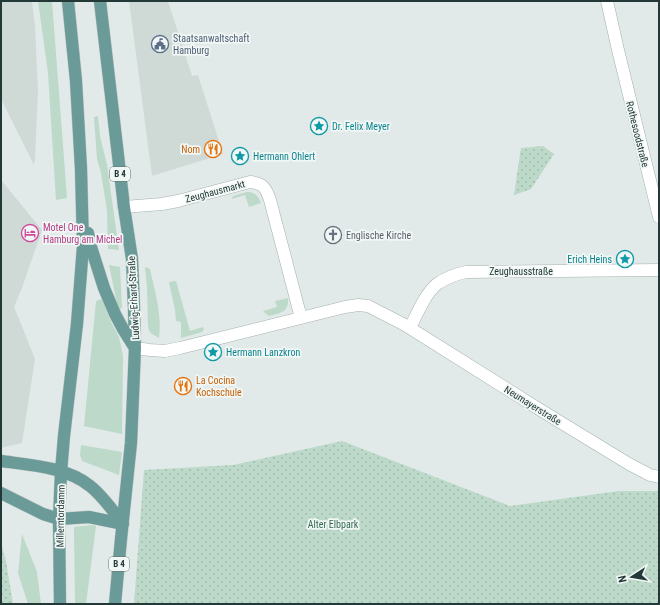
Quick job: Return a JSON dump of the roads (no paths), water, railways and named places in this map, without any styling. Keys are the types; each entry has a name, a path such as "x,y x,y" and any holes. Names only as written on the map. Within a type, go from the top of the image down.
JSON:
{"main road":[{"path":"1,461 49,468 61,472 77,324 83,246 81,170 76,82 68,1"},
{"name":"Ludwig-Erhard-Straße","path":"100,1 124,207 132,259 135,348 132,443 123,524"},
{"path":"82,206 91,247 104,288 115,314 135,348"},
{"name":"Millerntordamm","path":"60,604 59,519 61,472 84,481 91,486 123,524"},
{"path":"1,493 43,514 59,519 89,517 123,524"},
{"name":"B 4","path":"115,604 123,524"}],"street":[{"name":"Rothesoodstraße","path":"607,1 659,217"},
{"name":"Zeughausmarkt","path":"124,207 162,204 178,201 250,182 255,182 262,185 265,188 270,200 301,318"},
{"name":"Zeughausstraße","path":"410,328 432,289 448,278 466,272 659,270"},
{"path":"135,348 165,351 173,350 345,307 364,305 383,313 410,328"},
{"name":"Neumayerstraße","path":"410,328 629,464 650,475 659,477"}],"place":[{"name":"Staatsanwaltschaft Hamburg","path":"160,44"},
{"name":"Dr. Felix Meyer","path":"319,126"},
{"name":"Nom","path":"213,149"},
{"name":"Hermann Ohlert","path":"240,156"},
{"name":"Motel One Hamburg am Michel","path":"30,233"},
{"name":"Englische Kirche","path":"333,235"},
{"name":"Erich Heins","path":"625,259"},
{"name":"Hermann Lanzkron","path":"213,352"},
{"name":"La Cocina Kochschule","path":"183,386"}],"park label":[{"name":"Alter Elbpark","path":"333,524"}]}
